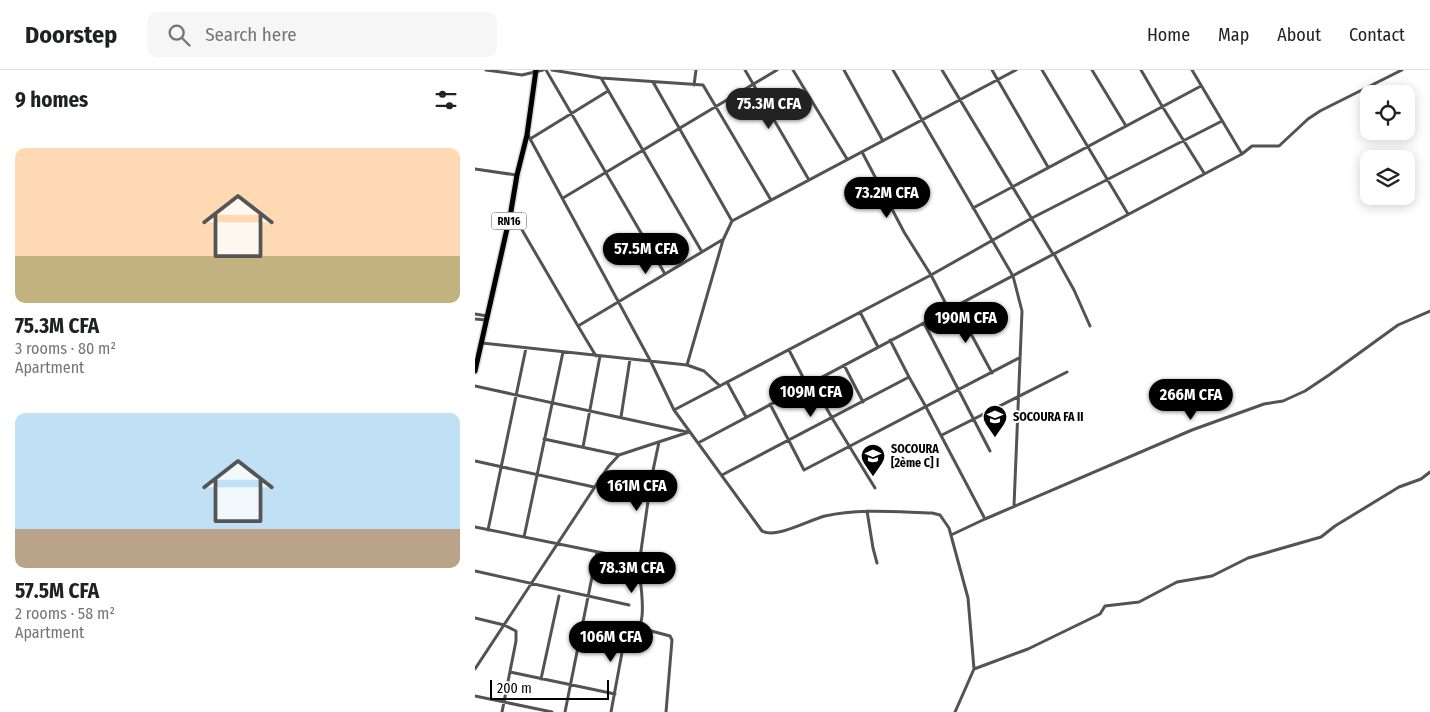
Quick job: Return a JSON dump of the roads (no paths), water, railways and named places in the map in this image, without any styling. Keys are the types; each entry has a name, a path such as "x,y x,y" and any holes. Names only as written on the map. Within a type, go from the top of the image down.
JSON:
{"main road":[{"name":"RN16","path":"475,371 511,211 517,175 529,137 536,71"}],"street":[{"path":"486,70 522,75 545,70 665,274"},
{"path":"552,70 601,78 703,85 771,200"},
{"path":"694,85 696,70"},
{"path":"745,70 809,180"},
{"path":"563,198 777,70"},
{"path":"793,70 847,160"},
{"path":"844,70 883,141"},
{"path":"893,70 1013,276 1022,311 1014,506"},
{"path":"942,70 1074,290 1090,326"},
{"path":"992,70 1048,167"},
{"path":"687,365 723,240 732,221 1016,70"},
{"path":"1042,70 1128,214"},
{"path":"1092,70 1126,126"},
{"path":"1141,70 1205,173"},
{"path":"1192,70 1241,154"},
{"path":"698,443 1241,154 1252,146 1279,146 1308,119 1320,111 1402,70"},
{"path":"601,78 702,252"},
{"path":"653,82 732,221"},
{"path":"973,208 1201,86"},
{"path":"608,91 572,114 529,137 651,362 674,410 762,531 767,533 795,527 824,516 867,511 940,515 947,524 968,598 973,669 955,712"},
{"path":"674,410 931,275 1032,218 1222,121"},
{"path":"862,152 904,232 931,275 949,310"},
{"path":"475,169 517,175"},
{"path":"511,211 577,326 598,356 591,410 583,447"},
{"path":"577,326 723,240"},
{"path":"956,306 992,372"},
{"path":"951,536 985,518 1192,430 1264,404 1283,401 1305,391 1398,325 1430,311"},
{"path":"860,312 878,347"},
{"path":"475,314 487,318"},
{"path":"475,319 487,318"},
{"path":"923,323 990,451"},
{"path":"891,340 909,378 927,407 985,518"},
{"path":"481,343 687,365 704,371 720,386"},
{"path":"488,530 526,348"},
{"path":"789,350 807,385"},
{"path":"523,537 563,352"},
{"path":"770,404 804,470 1020,358"},
{"path":"621,417 630,359"},
{"path":"843,365 863,402"},
{"path":"942,435 1067,372"},
{"path":"722,476 909,378"},
{"path":"727,382 746,417"},
{"path":"812,382 875,488"},
{"path":"475,386 689,432"},
{"path":"475,669 607,467 619,455 689,432"},
{"path":"544,439 619,455"},
{"path":"580,639 623,647 631,643 640,628 643,609 638,560 640,558 651,480 659,442"},
{"path":"475,461 594,487"},
{"path":"973,669 1028,649 1100,614 1105,606 1139,602 1177,582 1212,576 1248,558 1321,537 1335,526 1399,487 1430,472"},
{"path":"867,511 877,563"},
{"path":"475,527 638,560"},
{"path":"565,712 597,552"},
{"path":"475,571 629,605"},
{"path":"541,679 559,596"},
{"path":"475,618 505,625 515,631 517,641 502,712"},
{"path":"640,628 670,636 672,640 666,712"},
{"path":"611,712 623,647"},
{"path":"510,672 615,694"},
{"path":"475,696 534,710 552,712"}],"place":[{"name":"SOCOURA FA II","path":"995,438"},
{"name":"SOCOURA [2ème C] I","path":"873,477"}]}
